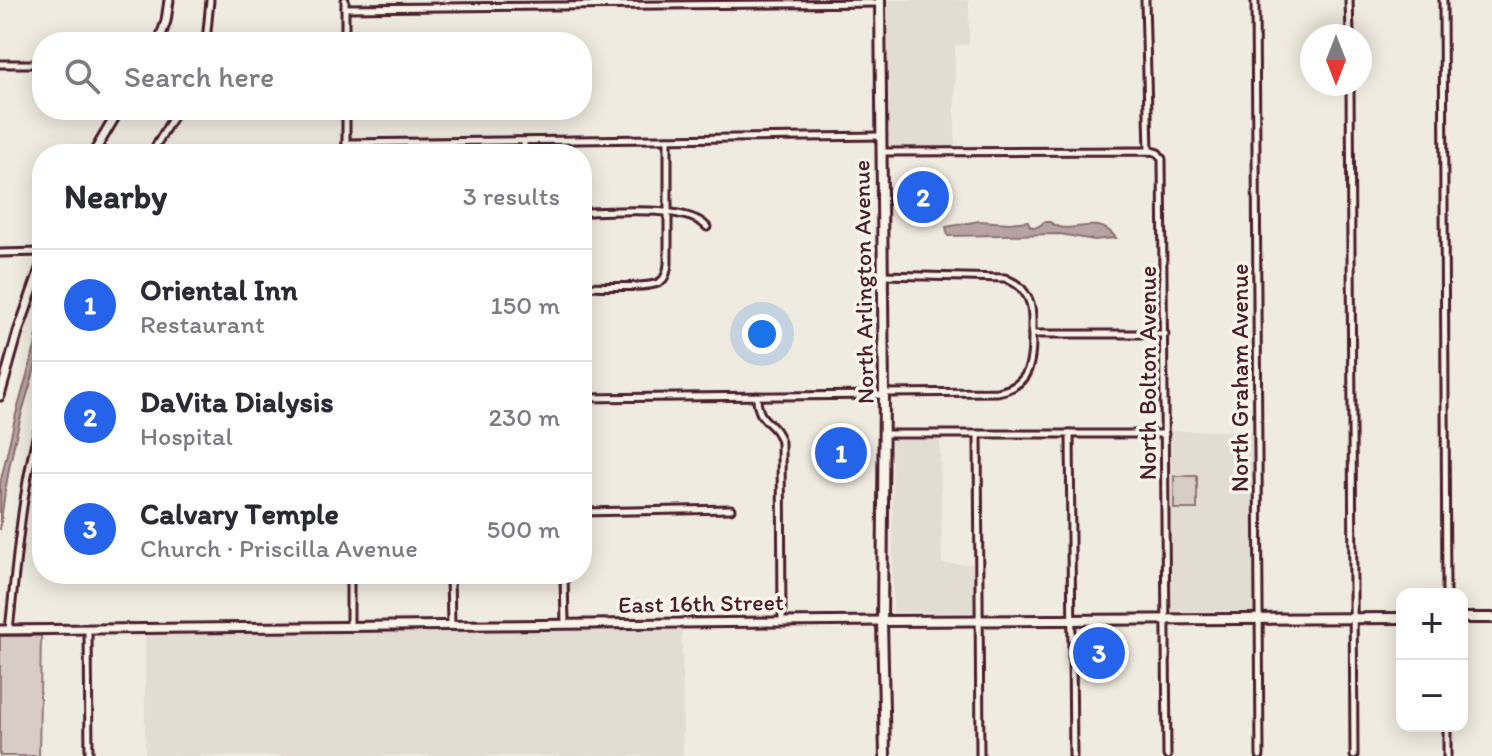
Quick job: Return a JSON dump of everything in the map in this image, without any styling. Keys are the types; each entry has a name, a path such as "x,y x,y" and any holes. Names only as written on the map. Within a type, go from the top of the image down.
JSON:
{"main road":[{"name":"North Arlington Avenue","path":"880,1 885,756"},
{"name":"East 16th Street","path":"882,621 1396,618"},
{"path":"1468,618 1492,618"}],"street":[{"path":"162,32 169,0"},
{"path":"207,32 210,0"},
{"path":"345,0 345,32"},
{"name":"North Bolton Avenue","path":"1145,0 1149,151 1160,155 1164,163 1167,756"},
{"name":"North Graham Avenue","path":"1255,0 1260,756"},
{"path":"1349,0 1350,24"},
{"path":"1443,0 1446,588"},
{"path":"345,8 572,2 880,1"},
{"path":"0,64 32,64"},
{"path":"1350,96 1354,756"},
{"path":"99,144 113,120"},
{"path":"157,144 171,120"},
{"path":"346,120 346,143 881,136"},
{"path":"592,286 648,285 661,281 665,275 668,266 668,139"},
{"path":"881,152 1149,151"},
{"path":"592,212 668,212 697,218 707,227"},
{"path":"0,253 32,252"},
{"path":"592,398 997,392 1011,388 1022,380 1032,360 1032,312 1027,295 1018,285 997,277 883,275"},
{"path":"0,396 32,292"},
{"path":"1032,334 1165,334"},
{"path":"757,396 760,415 775,429 781,442 782,622"},
{"path":"884,434 1165,434"},
{"path":"978,434 980,756"},
{"path":"1070,434 1073,756"},
{"path":"9,630 21,529 32,472"},
{"path":"592,512 731,509"},
{"path":"350,584 350,627"},
{"path":"450,584 451,625"},
{"path":"564,584 565,624"},
{"name":"East 16th Street","path":"0,630 882,621"},
{"path":"88,629 89,756"},
{"path":"1447,732 1447,756"}],"shaded area":[{"path":"888,0 969,0 969,44 955,45 955,147 893,148 889,144"},
{"path":"979,221 1028,221 1034,227 1044,222 1065,228 1100,226 1116,238 1094,240 1060,234 948,236 946,227"},
{"path":"32,358 32,378 12,455 0,530 0,484"},
{"path":"1170,431 1253,431 1254,611 1172,611"},
{"path":"892,440 940,440 942,564 975,564 974,612 893,612"},
{"path":"1174,476 1197,476 1197,509 1174,509"},
{"path":"682,627 683,756 145,756 145,634"},
{"path":"0,636 41,636 39,756 0,756"}],"place":[{"name":"DaVita Dialysis","path":"923,197"},
{"name":"Oriental Inn","path":"841,453"},
{"name":"Calvary Temple","path":"1099,653"}]}
